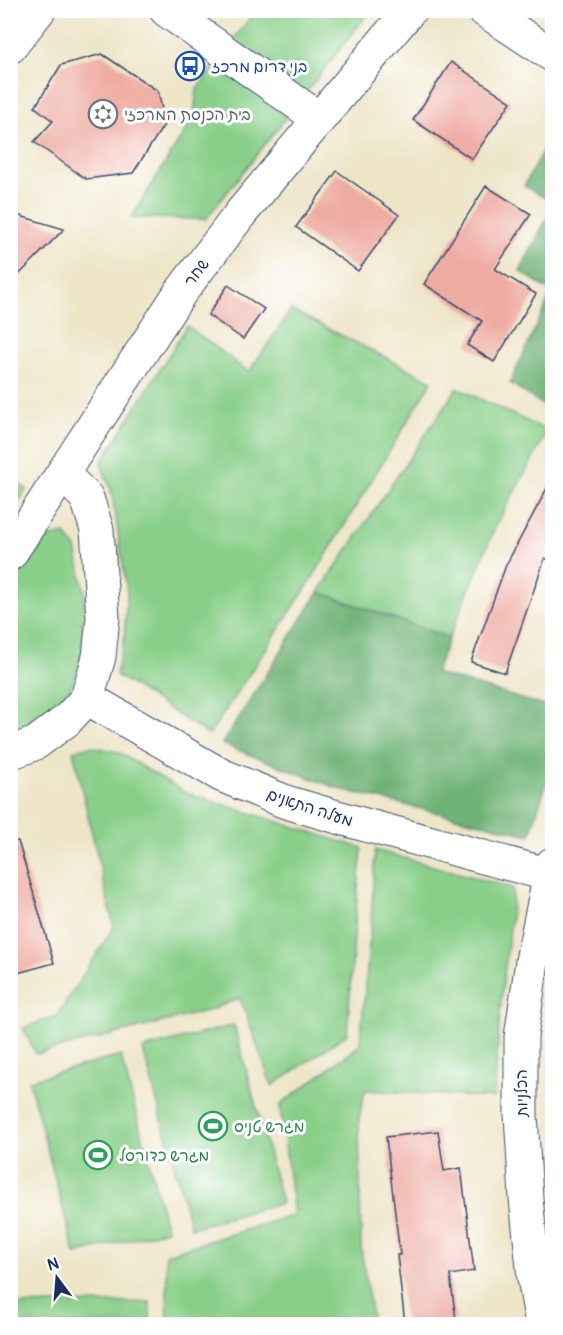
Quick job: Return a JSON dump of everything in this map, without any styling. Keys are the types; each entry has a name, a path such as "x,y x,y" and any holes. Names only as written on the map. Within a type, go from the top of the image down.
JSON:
{"street":[{"path":"10,47 39,10"},
{"path":"166,10 318,118"},
{"name":"שחר","path":"10,554 64,475 180,293 240,213 410,10"},
{"path":"484,10 552,55"},
{"path":"10,753 36,744 68,720 87,698 99,657 104,618 97,530 87,498 64,475"},
{"name":"מעלה התאנים","path":"87,698 221,775 286,802 551,869"},
{"name":"הכלניות","path":"542,1324 534,1278 526,1198 521,1115 521,1038 544,942 551,869"}],"green space":[{"path":"255,11 370,11 206,219 131,218 194,117 197,89"},
{"path":"552,133 552,202 524,186"},
{"path":"552,208 552,292 520,271"},
{"path":"552,292 552,411 510,383"},
{"path":"291,310 432,381 308,585 209,735 116,675 124,642 127,591 112,493 101,463 187,326 249,372"},
{"path":"457,388 548,431 495,527 449,638 319,592"},
{"path":"11,481 27,489 11,512"},
{"path":"65,534 76,548 85,595 81,663 65,699 24,735 10,739 10,587 47,538"},
{"path":"319,592 449,638 435,673 552,708 552,765 530,835 339,789 222,744"},
{"path":"90,746 118,752 186,793 362,848 347,1034 272,1086 240,998 210,1010 36,1054 23,1028 57,1016 114,927 73,751"},
{"path":"375,850 513,888 501,999 494,1098 365,1090 359,1118 361,1248 373,1324 168,1324 166,1254 294,1215 280,1105 360,1045"},
{"name":"מגרש טניס","path":"234,1025 282,1203 191,1228 143,1049"},
{"name":"מגרש כדורסל","path":"121,1056 167,1230 75,1254 29,1080"},
{"path":"150,1302 150,1324 13,1324 12,1305"}],"building":[{"name":"בית הכנסת המרכזי","path":"102,54 158,91 165,123 133,173 86,179 34,142 53,121 35,107 61,65"},
{"path":"451,62 511,102 472,159 413,120"},
{"path":"337,171 399,215 358,271 296,227"},
{"path":"486,186 531,214 495,269 536,294 494,362 467,345 482,321 424,284"},
{"path":"10,213 64,229 10,284"},
{"path":"228,285 264,309 243,339 208,315"},
{"path":"552,479 552,562 545,558 505,673 471,662 506,565"},
{"path":"18,841 54,963 10,975 10,842"},
{"path":"438,1131 444,1171 461,1168 474,1271 450,1275 456,1320 405,1324 397,1255 400,1255 386,1137"}],"place":[{"name":"בני דרום מרכז","path":"190,66"},
{"name":"בית הכנסת המרכזי","path":"103,114"},
{"name":"מגרש טניס","path":"213,1126"},
{"name":"מגרש כדורסל","path":"98,1155"}]}
